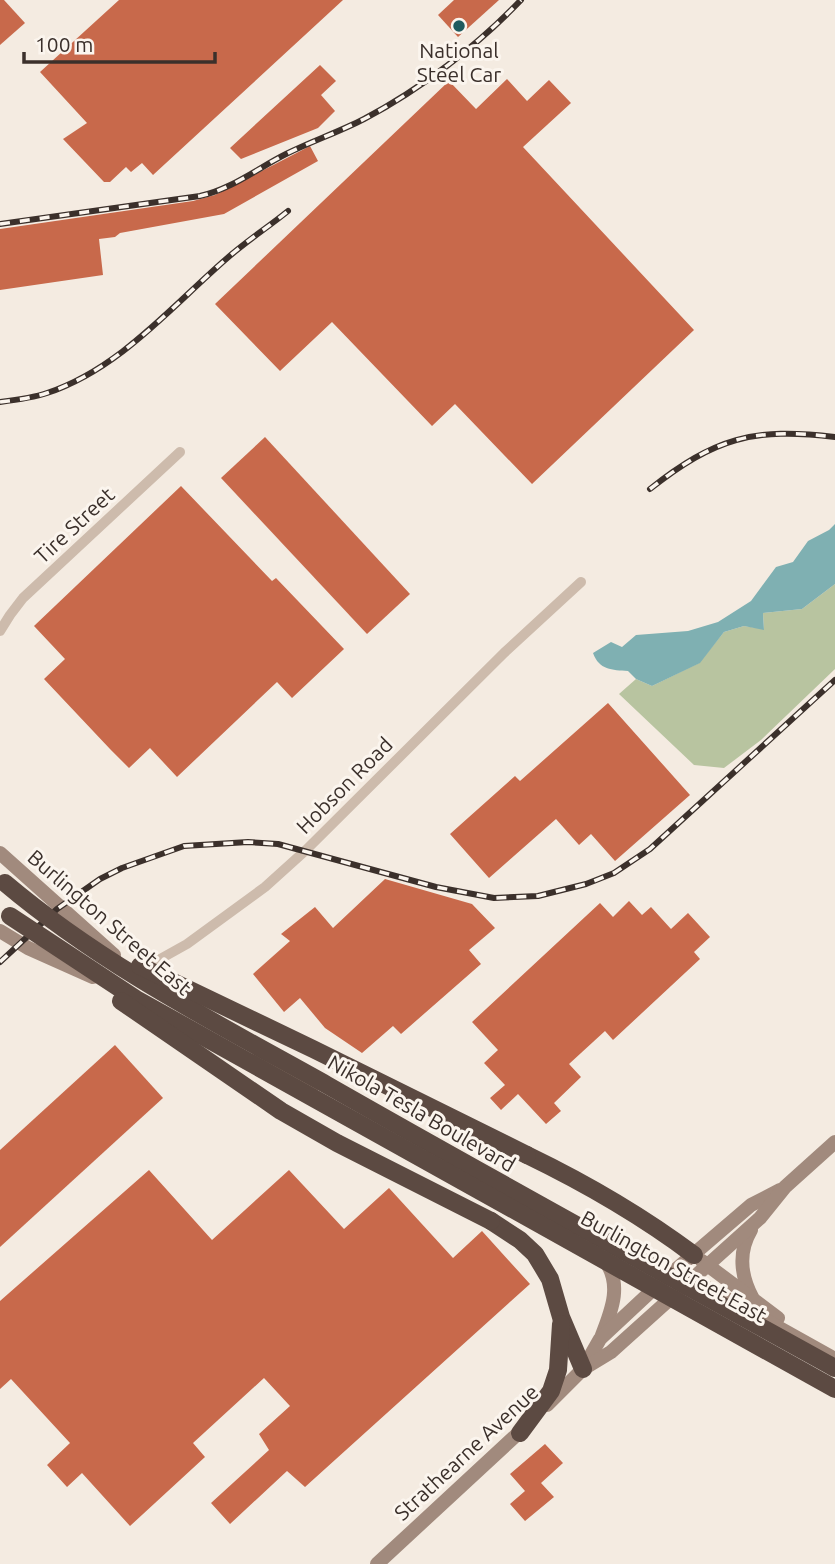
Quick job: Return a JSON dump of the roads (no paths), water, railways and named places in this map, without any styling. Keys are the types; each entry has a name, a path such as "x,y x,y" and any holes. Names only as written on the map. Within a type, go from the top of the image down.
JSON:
{"highway":[{"path":"2,881 88,940 583,1183 672,1238 701,1260"},
{"name":"Nikola Tesla Boulevard","path":"2,881 45,917 141,980 544,1208 835,1368"},
{"path":"3,919 281,1111 513,1234 535,1254 550,1279 561,1317 583,1369"},
{"name":"Nikola Tesla Boulevard","path":"3,919 136,999 835,1389"},
{"path":"520,1433 551,1391 558,1370 561,1317"}],"main road":[{"name":"Burlington Street East","path":"0,853 192,1022"},
{"name":"Burlington Street East","path":"3,919 28,948 192,1022 495,1184 582,1239 835,1379"},
{"name":"Strathearne Avenue","path":"583,1369 600,1339 660,1283 675,1270 701,1260 761,1218 785,1187 835,1142"},
{"name":"Burlington Street East","path":"495,1184 543,1202 692,1279 835,1359"},
{"name":"Strathearne Avenue","path":"377,1564 520,1433 583,1369 611,1352 692,1279 701,1260 751,1205 785,1187"},
{"path":"752,1298 743,1276 744,1248 749,1234 761,1218"},
{"path":"582,1239 607,1263 614,1284 611,1314 600,1339"},
{"path":"701,1260 821,1350"}],"street":[{"name":"Tire Street","path":"0,631 23,598 180,452"},
{"name":"Hobson Road","path":"113,986 187,944 265,887 306,850 504,653 581,582"}],"water":[{"path":"835,524 835,584 802,609 763,613 764,630 744,626 724,632 700,663 652,686 636,679 628,671 602,666 596,659 593,653 611,642 622,647 636,635 688,631 718,622 751,601 776,567 793,562 808,541"}],"railway":[{"path":"0,224 212,193 286,154 364,119 406,94 467,50 521,0"},
{"path":"0,402 47,393 97,369 142,336 233,253 288,211"},
{"path":"650,489 695,458 736,440 781,434 835,437"},
{"path":"0,962 57,909 100,879 122,868 184,846 248,842 278,844 436,887 494,898 538,896 586,884 614,873 650,849 835,680"}],"place":[{"name":"National Steel Car","path":"459,26"}]}
